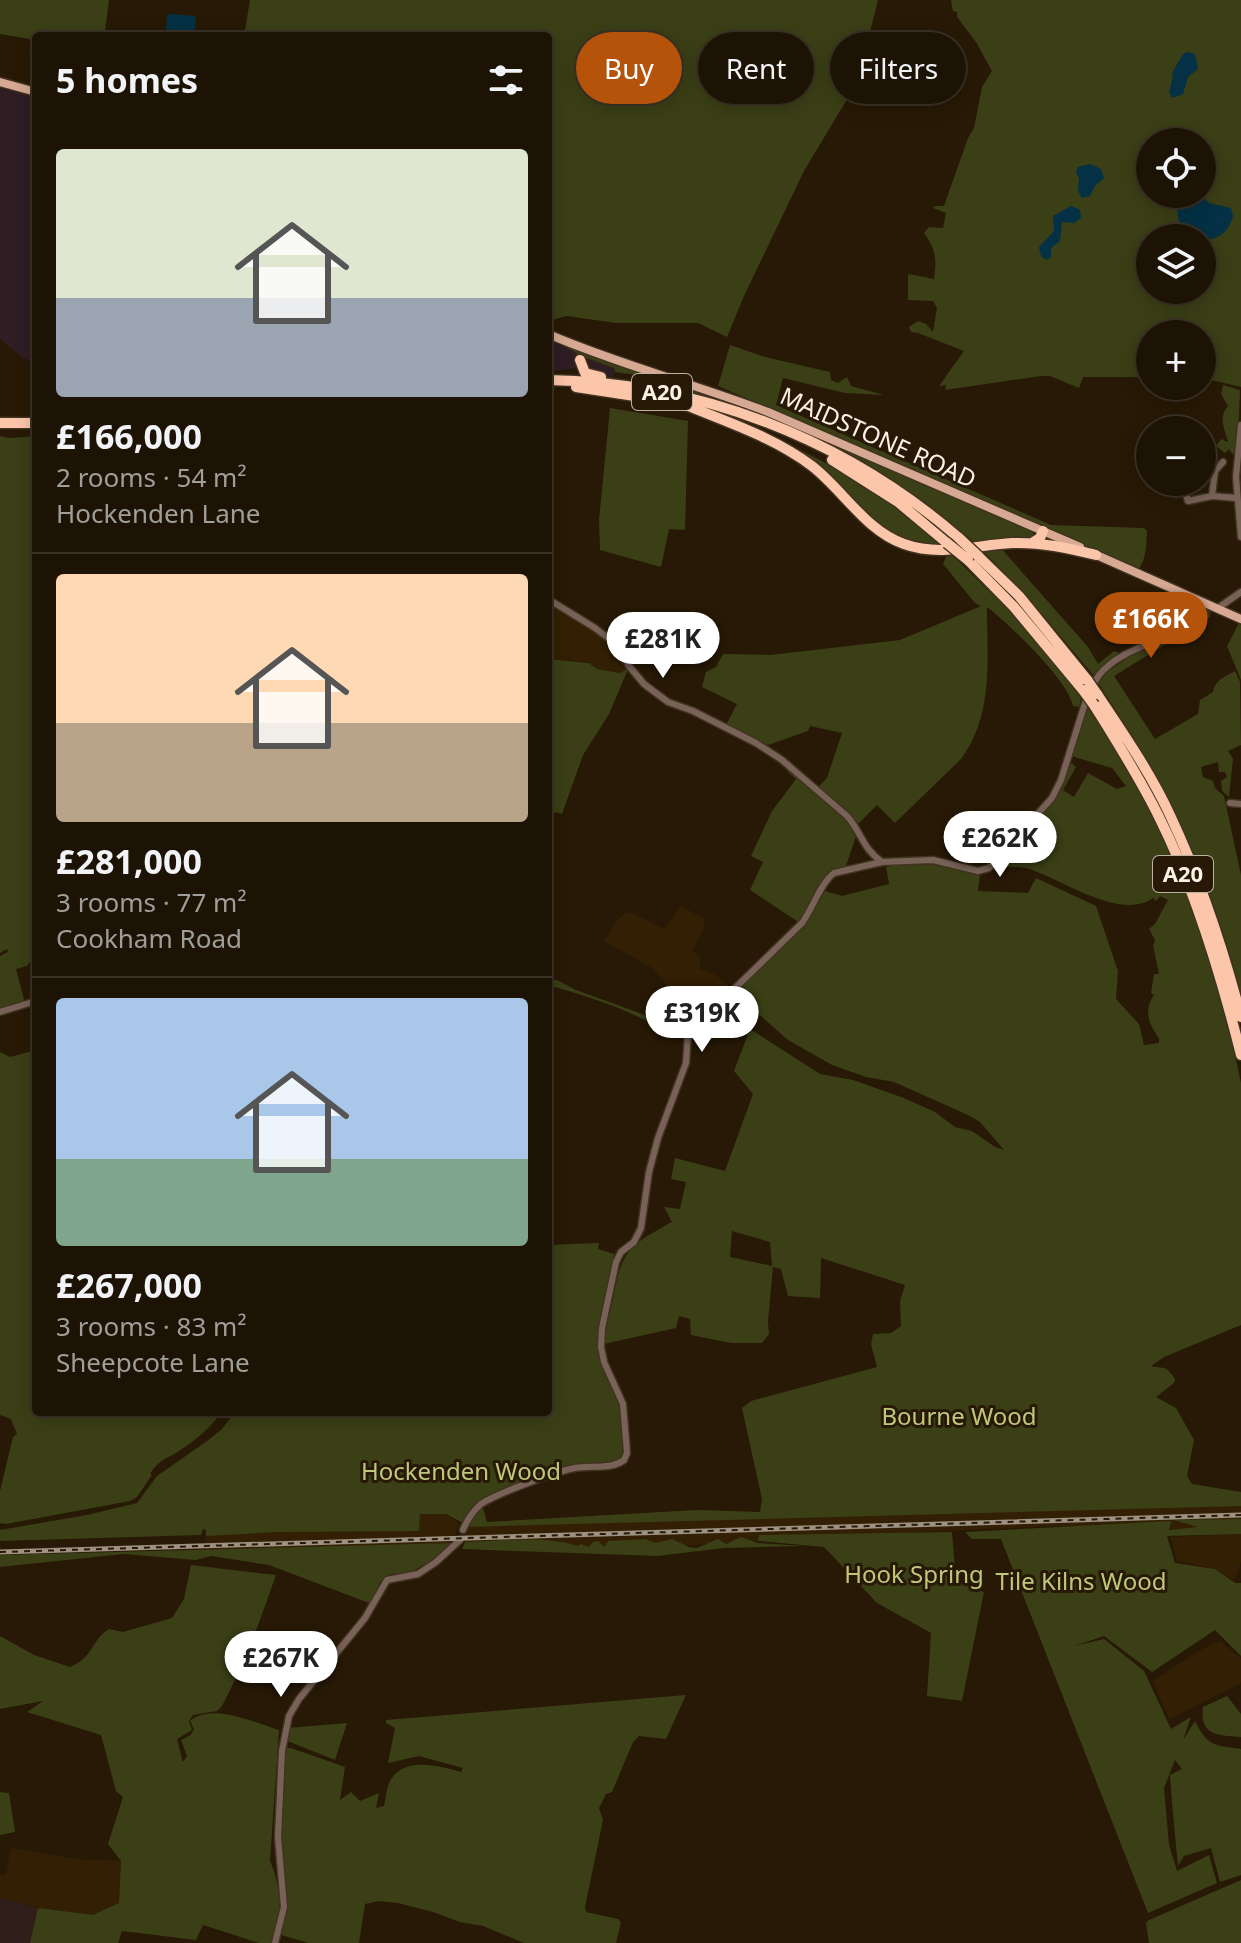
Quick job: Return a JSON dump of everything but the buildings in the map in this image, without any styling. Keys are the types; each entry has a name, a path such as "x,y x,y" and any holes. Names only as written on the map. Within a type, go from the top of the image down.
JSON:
{"highway":[{"path":"580,360 582,369 591,375 643,384 672,394"},
{"name":"A20","path":"552,380 593,382 672,394 726,407 770,427 867,480 1019,596 1086,686 1160,818 1193,898 1241,1055"},
{"name":"A20","path":"552,387 601,390 681,403 814,442 878,477 929,512 959,538 1014,607 1086,686 1097,694 1134,749 1169,813 1203,893 1241,1017"},
{"name":"A20","path":"681,403 739,424 799,457 832,483 879,530 901,544 921,550 944,551 1032,543 1067,547 1096,555"},
{"path":"0,423 32,423"},
{"path":"0,430 32,430"},
{"path":"1032,543 1040,538 1043,531"}],"main road":[{"path":"0,82 32,91"},
{"name":"MAIDSTONE ROAD","path":"552,336 610,360 716,392 768,412 1241,619"}],"street":[{"path":"1241,425 1236,467 1241,537"},
{"path":"1216,470 1223,462"},
{"path":"1187,496 1188,501 1212,496 1236,498"},
{"path":"1223,609 1230,599 1241,592"},
{"path":"552,601 617,645 644,684 668,702 724,727 782,760 847,816 869,853 882,862"},
{"path":"463,1530 476,1509 494,1498 559,1472 579,1467 609,1466 624,1460 627,1453 623,1404 604,1362 601,1338 616,1262 621,1252 634,1242 641,1228 649,1172 658,1138 686,1063 688,1034 802,923 828,878 845,869 882,862 933,860 978,871 992,866 1052,798 1061,780 1089,692 1099,674 1119,658 1149,645 1193,617 1203,601"},
{"path":"1230,803 1241,804"},
{"path":"868,864 869,853"},
{"path":"0,1012 32,1002"},
{"path":"275,1943 284,1907 278,1837 282,1751 293,1708 365,1618 387,1580 418,1574 460,1540"}],"shaded area":[{"path":"0,88 32,96 32,361 0,339"},
{"path":"552,342 615,368 614,377 594,375 578,368 552,371"},
{"path":"552,603 616,646 628,666 620,673 597,669 589,662 552,659"},
{"path":"681,906 703,918 705,926 692,951 701,957 699,968 710,974 712,972 732,988 705,1013 705,1008 671,989 652,968 604,941 625,913 632,913 664,929"},
{"path":"1241,1500 1241,1530 1057,1526 649,1548 465,1542 466,1527 486,1522 697,1510 759,1512 791,1509 902,1515"},
{"path":"419,1514 446,1514 459,1523 452,1543 211,1556 206,1550 205,1530 245,1522 418,1531"},
{"path":"1241,1534 1241,1562 1234,1580 1214,1569 1177,1561 1170,1537"},
{"path":"1220,1641 1241,1659 1241,1683 1169,1719 1153,1681"},
{"path":"11,1848 76,1859 121,1861 119,1904 93,1915 55,1912 0,1898 0,1875 6,1875"},
{"path":"0,1898 38,1908 30,1943 0,1943"}],"green space":[{"path":"0,0 109,0 105,31 112,32 32,32 32,39 0,34"},
{"path":"250,0 878,0 870,32 830,32 830,104 844,104 804,171 727,337 698,323 616,323 567,316 552,320 552,32 245,32"},
{"path":"951,0 1241,0 1241,387 1216,381 1216,320 1136,320 1136,377 1083,377 1079,388 1050,376 945,390 946,385 939,386 964,351 911,332 909,327 918,321 933,332 937,308 933,301 908,300 908,274 934,279 935,255 924,233 929,227 943,228 946,213 933,208 944,206 974,128 982,87 992,71 957,17 957,12 953,11"},
{"path":"552,340 623,367 767,414 1032,531 1035,538 976,545 891,482 812,438 728,404 640,380 637,375 615,372 614,368 584,357"},
{"path":"730,345 765,357 830,372 831,380 838,383 847,377 851,386 884,395 845,393 783,378 776,405 1051,525 1144,528 1147,531 1146,546 1141,566 1138,570 718,386"},
{"path":"1223,385 1240,390 1238,443 1233,455 1229,449 1225,453 1216,446 1221,439 1228,442 1223,415 1228,406 1221,394"},
{"path":"610,408 688,421 685,530 669,529 661,567 600,550 599,520"},
{"path":"765,434 860,483 904,513 945,548 920,546 884,531"},
{"path":"0,436 32,436 32,959 27,966 16,969 24,999 22,1003 0,1009 0,956 8,952 7,949 0,953"},
{"path":"1000,547 1088,647 1098,664 1114,651 1119,653 1139,645 1094,676 1023,592 981,549"},
{"path":"952,555 1018,619 1075,687 1081,699 1079,707 1073,706 1061,682 1036,653 987,607 984,705 972,742 961,759 895,823 877,805 856,826 816,789 827,778 842,733 810,726 808,731 768,745 726,725 737,704 702,687 706,672 716,667 723,654 771,655 900,640 981,606 975,603 943,564 946,557"},
{"path":"1207,608 1211,610 1210,617 1114,676 1155,739 1198,714 1200,700 1213,692 1224,677 1235,671 1240,682 1241,745 1228,751 1233,759 1229,797 1222,791 1221,781 1227,777 1225,772 1219,772 1218,762 1201,767 1203,777 1213,781 1215,788 1224,796 1241,875 1241,995 1215,910 1183,832 1144,756 1097,681 1133,654 1199,616"},
{"path":"1239,623 1241,625 1241,680 1227,646"},
{"path":"552,659 589,663 597,669 620,673 629,667 609,714 583,755 562,814 555,812 552,817"},
{"name":"Bourne Wood","path":"1087,706 1137,784 1171,853 1190,899 1227,1019 1241,1083 1241,1325 1164,1357 1151,1366 1166,1369 1175,1379 1156,1397 1176,1408 1194,1440 1187,1476 1192,1484 1241,1492 1241,1506 466,1527 482,1505 487,1522 697,1510 760,1512 762,1499 742,1408 751,1401 877,1367 871,1344 873,1334 891,1333 901,1326 900,1301 905,1285 821,1258 820,1298 788,1296 781,1269 773,1267 769,1334 762,1343 731,1343 691,1335 690,1319 679,1316 676,1328 604,1344 624,1259 645,1237 672,1222 664,1207 680,1209 686,1182 671,1179 675,1158 725,1171 753,1094 734,1071 750,1029 820,1074 853,1080 904,1098 1004,1150 980,1122 968,1115 894,1082 866,1077 832,1065 788,1040 761,1016 727,999 806,922 825,891 842,896 889,884 886,867 912,864 980,874 978,891 1028,893 1036,878 1096,906 1118,971 1116,999 1139,1024 1144,1045 1159,1043 1148,1012 1154,995 1151,993 1154,974 1159,974 1153,945 1155,940 1149,929 1168,900 1160,896 1156,901 1153,898 1139,904 1124,905 1090,895 1026,868 994,867 1054,799 1068,760 1076,767 1063,790 1074,797 1088,773 1117,789 1126,786 1112,768 1071,756","holes":["732,1231 770,1242 772,1266 730,1257"]},
{"path":"788,767 854,828 856,836 846,866 834,872 800,923 750,890 763,862 751,856 772,811 796,779 787,771"},
{"path":"552,981 678,1027 681,1033 674,1038 630,1013 552,986"},
{"path":"32,1051 32,1416 219,1416 197,1438 156,1466 137,1497 130,1501 6,1524 0,1523 0,1491 13,1437 17,1434 11,1419 0,1415 0,1052 10,1057"},
{"name":"Hockenden Wood","path":"599,1243 598,1249 614,1254 599,1349 623,1404 627,1453 619,1463 579,1467 486,1501 465,1524 446,1514 420,1514 419,1531 206,1536 203,1529 201,1535 0,1541 0,1530 137,1503 157,1476 222,1429 232,1416 552,1416 552,1245"},
{"name":"Tile Kilns Wood","path":"1241,1519 1241,1534 1167,1536 1175,1563 1215,1569 1235,1583 1241,1583 1241,1656 1215,1630 1152,1672 1104,1636 1074,1646 1104,1639 1144,1671 1171,1729 1191,1717 1183,1740 1195,1721 1208,1740 1224,1747 1241,1749 1241,1875 1220,1882 1211,1848 1184,1856 1178,1866 1170,1775 1182,1769 1175,1760 1164,1788 1169,1845 1177,1871 1209,1855 1217,1883 1148,1913 1001,1539 972,1539 965,1532 1171,1521 1169,1530 1198,1527 1174,1520"},
{"name":"Hook Spring","path":"952,1532 956,1581 984,1592 962,1701 927,1696 931,1633 877,1603 824,1547 758,1541 759,1535"},
{"path":"741,1537 758,1543 804,1546 724,1548 657,1556 462,1549 465,1542 550,1541 589,1547 598,1541 604,1547 608,1541 645,1539 656,1543 672,1539 697,1548 718,1539 726,1544"},
{"path":"452,1543 433,1560 409,1573 390,1574 381,1581 369,1603 269,1565 211,1556 196,1560 124,1554 0,1567 0,1555"},
{"path":"191,1565 276,1575 247,1656 222,1706 217,1711 193,1715 189,1721 192,1730 177,1739 183,1762 187,1756 181,1740 191,1735 194,1729 190,1721 199,1716 210,1713 234,1716 279,1730 270,1861 278,1891 279,1912 271,1943 259,1943 203,1925 196,1940 122,1931 118,1943 30,1943 38,1908 93,1915 119,1903 121,1861 108,1844 123,1797 116,1791 101,1735 27,1712 43,1701 0,1709 0,1636 34,1655 70,1667 84,1658 109,1629 123,1632 172,1618 184,1599"},
{"path":"686,1695 666,1739 639,1736 633,1742 612,1792 606,1794 599,1808 603,1820 585,1907 586,1912 621,1922 616,1943 524,1943 483,1926 398,1903 378,1901 365,1904 359,1943 309,1943 281,1935 286,1903 280,1844 284,1748 345,1767 340,1800 351,1792 360,1801 379,1793 376,1808 384,1806 390,1781 404,1768 422,1765 461,1772 463,1768 419,1756 388,1763 395,1728 386,1720"},
{"path":"1227,1696 1241,1714 1241,1737 1213,1732 1204,1724 1203,1707"},
{"path":"347,1723 335,1760 285,1740 288,1728"},
{"path":"0,1792 9,1793 15,1832 0,1835"},
{"path":"1241,1880 1241,1943 1149,1943 1146,1923 1149,1920"}],"water":[{"path":"167,14 196,16 195,32 166,31"},
{"path":"1183,54 1195,54 1198,69 1188,77 1183,94 1172,98 1169,92 1172,73"},
{"path":"1090,164 1101,169 1104,178 1090,196 1082,198 1076,172 1078,167"},
{"path":"1216,205 1231,208 1233,216 1226,230 1216,238 1216,224 1181,224 1178,208 1216,208"},
{"path":"1071,206 1080,210 1081,218 1074,223 1062,222 1060,241 1051,248 1051,257 1046,260 1041,256 1039,247 1054,231 1053,216"}],"railway":[{"path":"0,1552 1241,1515"}]}
